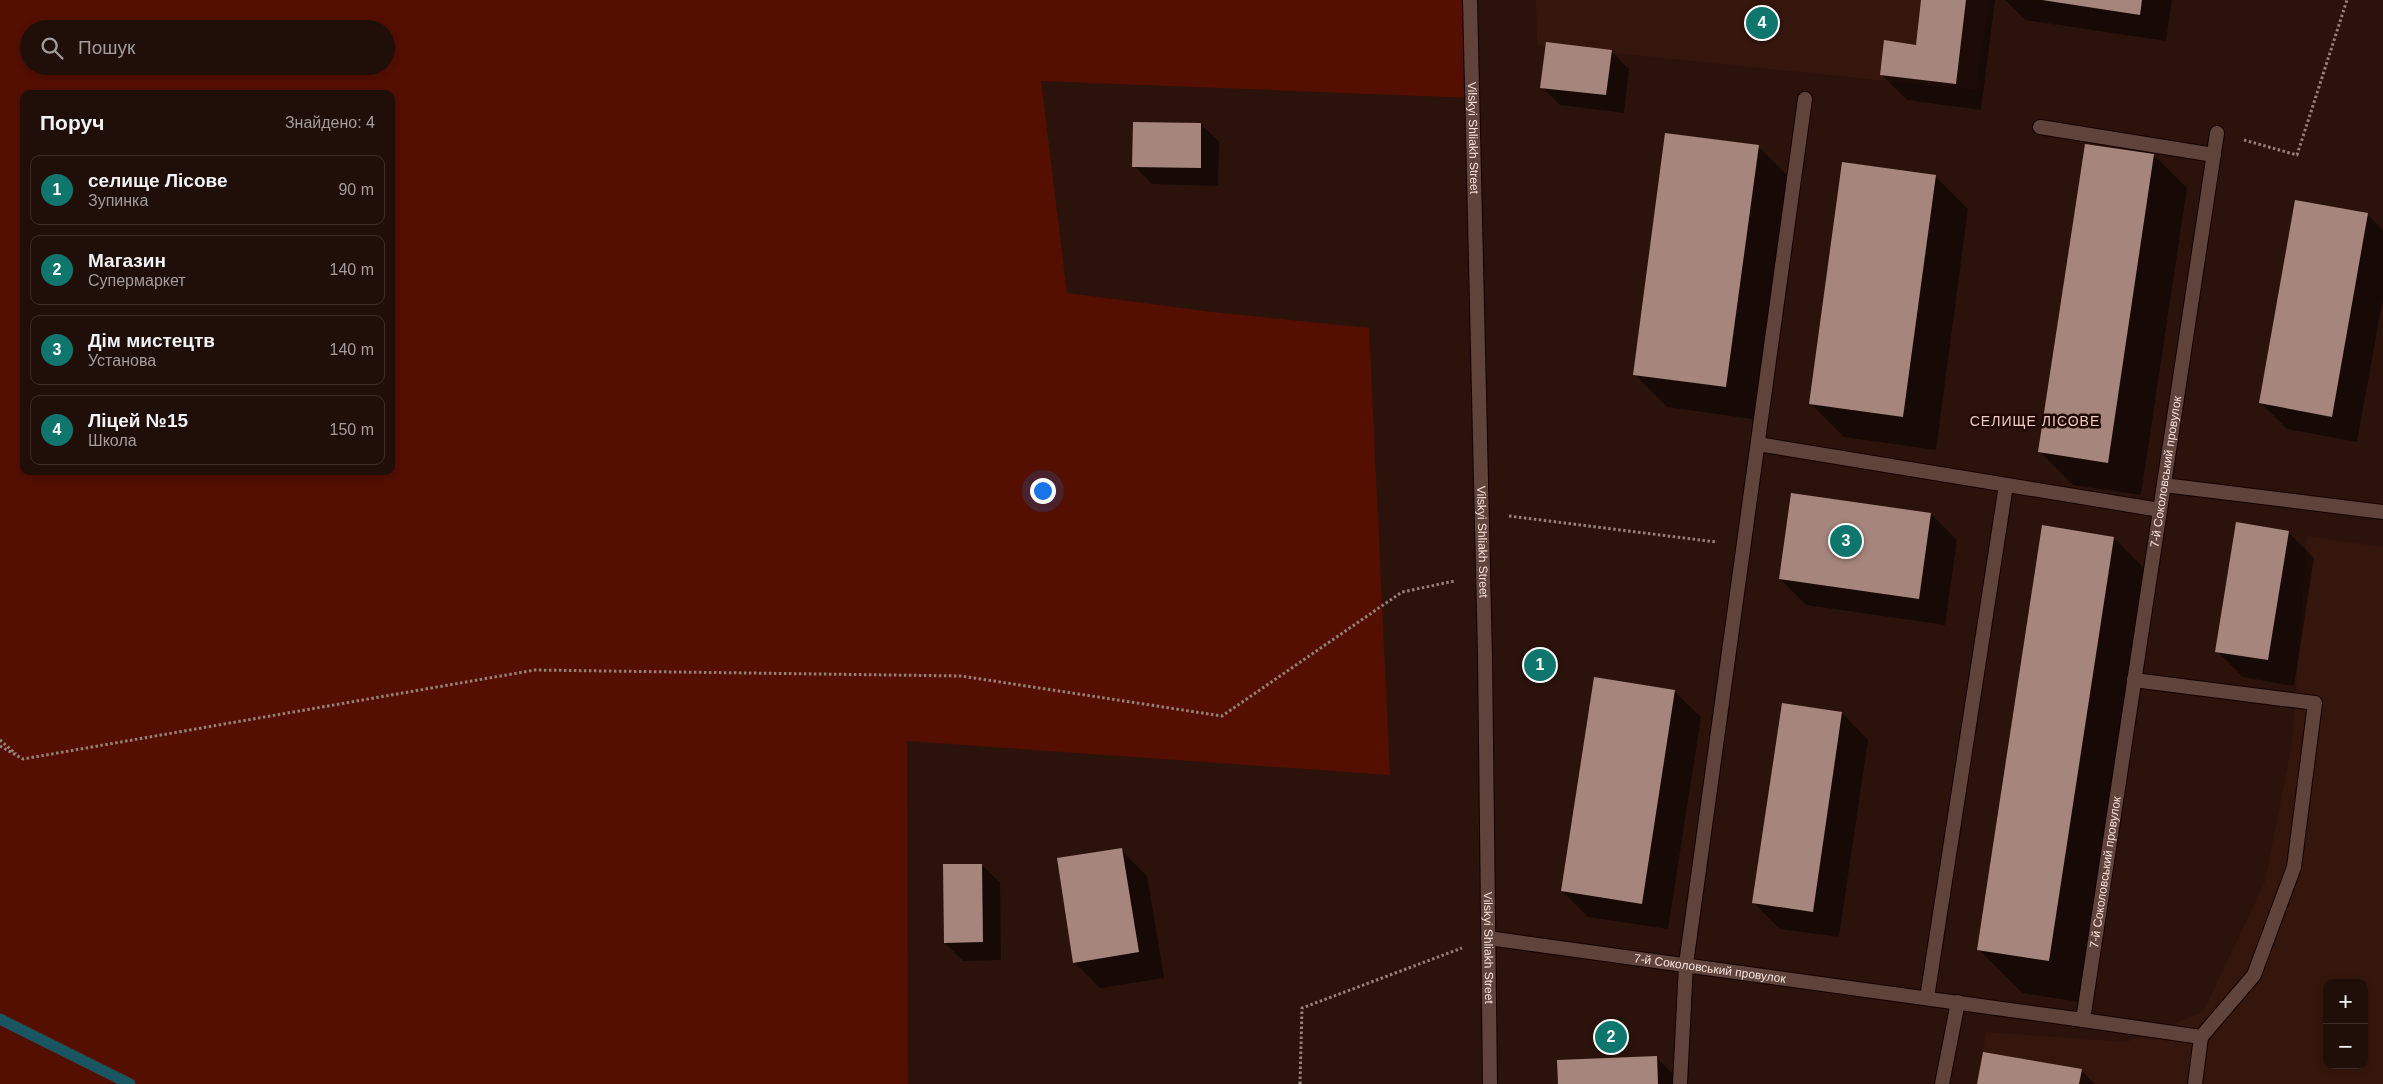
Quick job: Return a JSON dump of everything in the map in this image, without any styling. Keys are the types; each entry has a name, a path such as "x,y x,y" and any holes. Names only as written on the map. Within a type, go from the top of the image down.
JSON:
{"street":[{"name":"Vilskyi Shliakh Street","path":"1470,0 1483,575 1490,1084"},
{"path":"1680,1084 1686,964 1805,99"},
{"path":"2040,127 2214,155"},
{"name":"7-й Соколовський провулок","path":"1488,938 2083,1020 2217,133"},
{"path":"1758,444 2160,510"},
{"path":"1927,998 2006,485"},
{"path":"2164,485 2383,512"},
{"path":"2134,680 2315,703 2294,867 2254,975 2201,1038 2195,1084"},
{"path":"1942,1084 1958,1002"},
{"path":"2083,1020 2201,1038"}],"path":[{"path":"2217,133 2297,155 2347,0"},
{"path":"1481,512 1744,546"},
{"path":"0,746 23,759 535,670 961,676 1222,716 1402,592 1483,575"},
{"path":"0,740 23,759"},
{"path":"1300,1084 1302,1008 1488,938"}],"shaded area":[{"path":"0,0 1470,0 1472,98 1041,81 1067,293 1212,312 1369,328 1390,775 907,741 908,1084 0,1084"},
{"path":"1536,0 1990,0 1976,90 1537,45"},
{"path":"2307,536 2383,547 2383,1084 1978,1084 1986,1032 2126,1042 2203,1012 2265,882 2292,743"}],"building":[{"path":"1921,0 1966,0 1956,84 1880,75 1884,40 1916,45"},
{"path":"2042,0 2142,0 2140,15"},
{"path":"1546,42 1612,50 1606,95 1540,88"},
{"path":"1133,122 1201,123 1201,168 1132,167"},
{"path":"1665,133 1759,145 1726,387 1633,375"},
{"path":"2085,144 2154,154 2108,463 2038,452"},
{"path":"1842,162 1936,175 1903,417 1809,404"},
{"path":"2295,200 2368,213 2332,417 2259,403"},
{"path":"1791,493 1931,513 1919,599 1779,579"},
{"path":"2236,522 2289,531 2268,660 2215,652"},
{"path":"2042,525 2114,537 2049,961 1977,950"},
{"path":"1594,677 1675,690 1642,904 1561,891"},
{"path":"1782,703 1842,712 1813,912 1752,903"},
{"path":"1122,848 1139,952 1073,963 1057,858"},
{"path":"943,864 982,864 983,942 944,943"},
{"path":"1983,1052 2082,1069 2079,1084 1977,1084"},
{"path":"1657,1056 1658,1084 1558,1084 1557,1060"}],"waterway":[{"path":"0,1019 130,1084"}],"place":[{"name":"Ліцей №15","path":"1762,23"},
{"name":"Дім мистецтв","path":"1846,541"},
{"name":"селище Лісове","path":"1540,665"},
{"name":"Магазин","path":"1611,1037"}],"district":[{"name":"СЕЛИЩЕ ЛІСОВЕ","path":"2035,421"}]}
